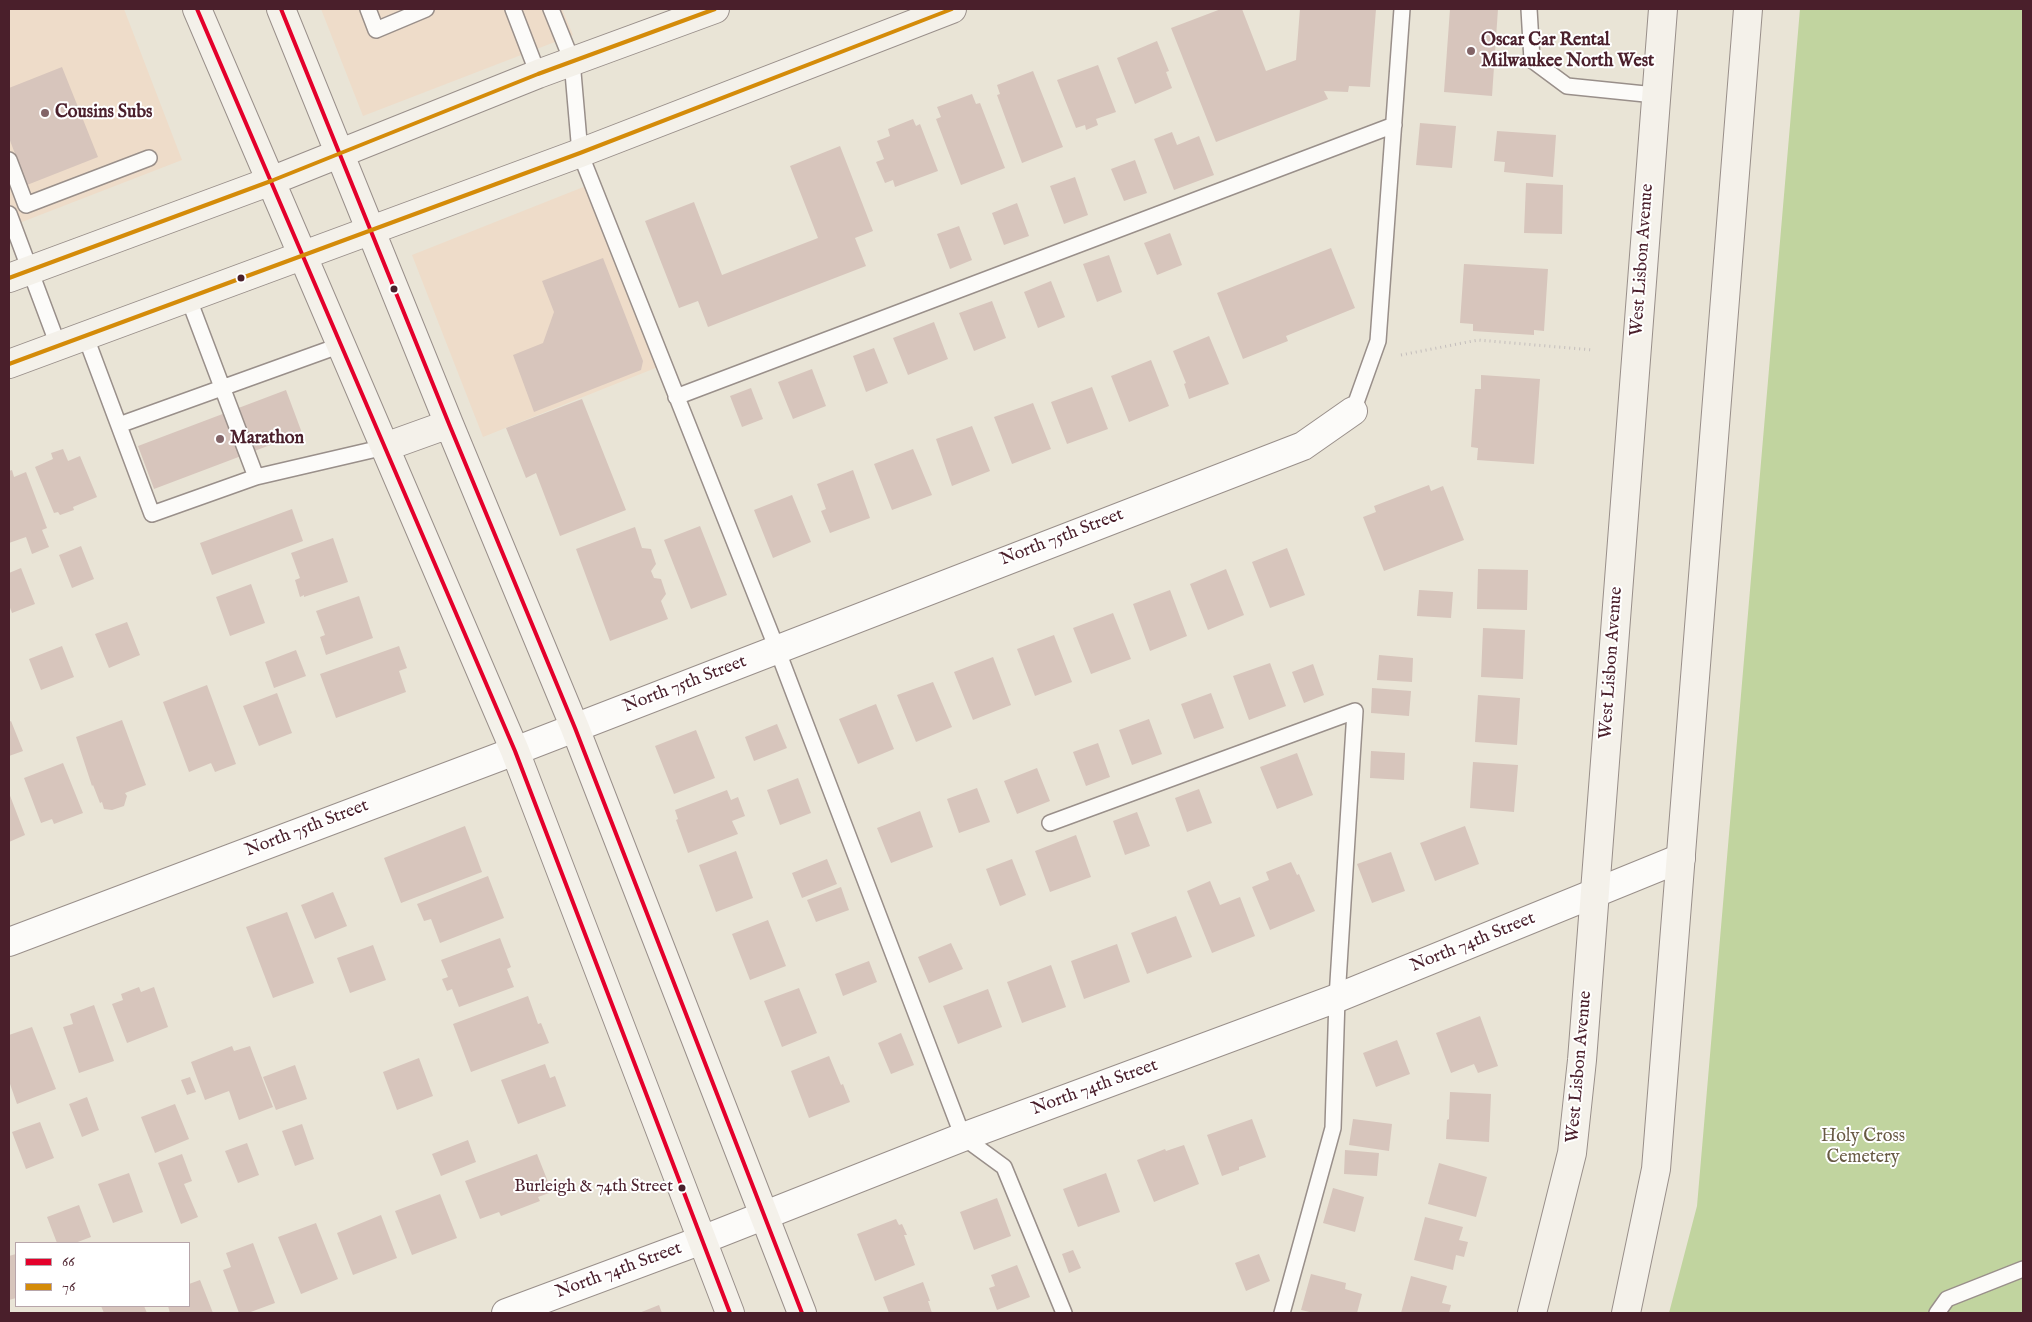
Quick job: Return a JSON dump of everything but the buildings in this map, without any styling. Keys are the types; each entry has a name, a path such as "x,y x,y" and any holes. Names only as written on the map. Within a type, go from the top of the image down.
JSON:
{"main road":[{"path":"197,9 515,751 730,1313"},
{"path":"280,9 575,728 802,1313"},
{"path":"20,274 270,181 572,61 715,9"},
{"path":"9,364 580,153 952,9"},
{"name":"West Lisbon Avenue","path":"1532,1313 1572,1153 1582,1060 1662,9"},
{"path":"1626,1313 1656,1169 1748,9"},
{"path":"386,447 449,424"}],"street":[{"name":"North 75th Street","path":"9,942 515,751 1303,446 1353,411"},
{"name":"North 74th Street","path":"506,1313 702,1240 963,1137 1337,998 1681,858"}],"lane":[{"path":"368,9 376,30 426,9"},
{"path":"513,9 538,74"},
{"path":"551,9 572,61 580,153 777,648 963,1137 1004,1168 1064,1313"},
{"path":"1353,411 1378,341 1402,9"},
{"path":"1529,9 1532,60 1566,86 1655,95"},
{"path":"676,397 1394,125"},
{"path":"9,160 26,205 149,158"},
{"path":"9,214 20,274 58,345"},
{"path":"188,297 256,477"},
{"path":"85,335 152,514 256,477 386,447"},
{"path":"119,425 341,345"},
{"path":"1050,823 1355,711 1337,998 1333,1128 1282,1313"},
{"path":"1937,1313 1947,1300 2023,1269"}],"path":[{"path":"1400,355 1478,340 1593,350"}],"shaded area":[{"path":"9,9 124,9 182,160 9,227"},
{"path":"321,9 562,9 573,35 363,116"},
{"path":"596,182 668,363 483,437 412,255"}],"green space":[{"name":"Holy Cross Cemetery","path":"1800,9 2023,9 2023,1313 1669,1313 1697,1206"}],"transit line":[{"name":"66","path":"197,9 515,751 730,1313"},
{"name":"66","path":"281,9 449,424 575,728 802,1313"},
{"name":"76","path":"9,278 271,181 538,74 715,9"},
{"name":"76","path":"9,364 580,153 952,9"}],"place":[{"name":"Oscar Car Rental Milwaukee North West","path":"1471,51"},
{"name":"Cousins Subs","path":"45,113"},
{"name":"Marathon","path":"220,439"},
{"name":"Burleigh & 74th Street","path":"682,1188"}]}
